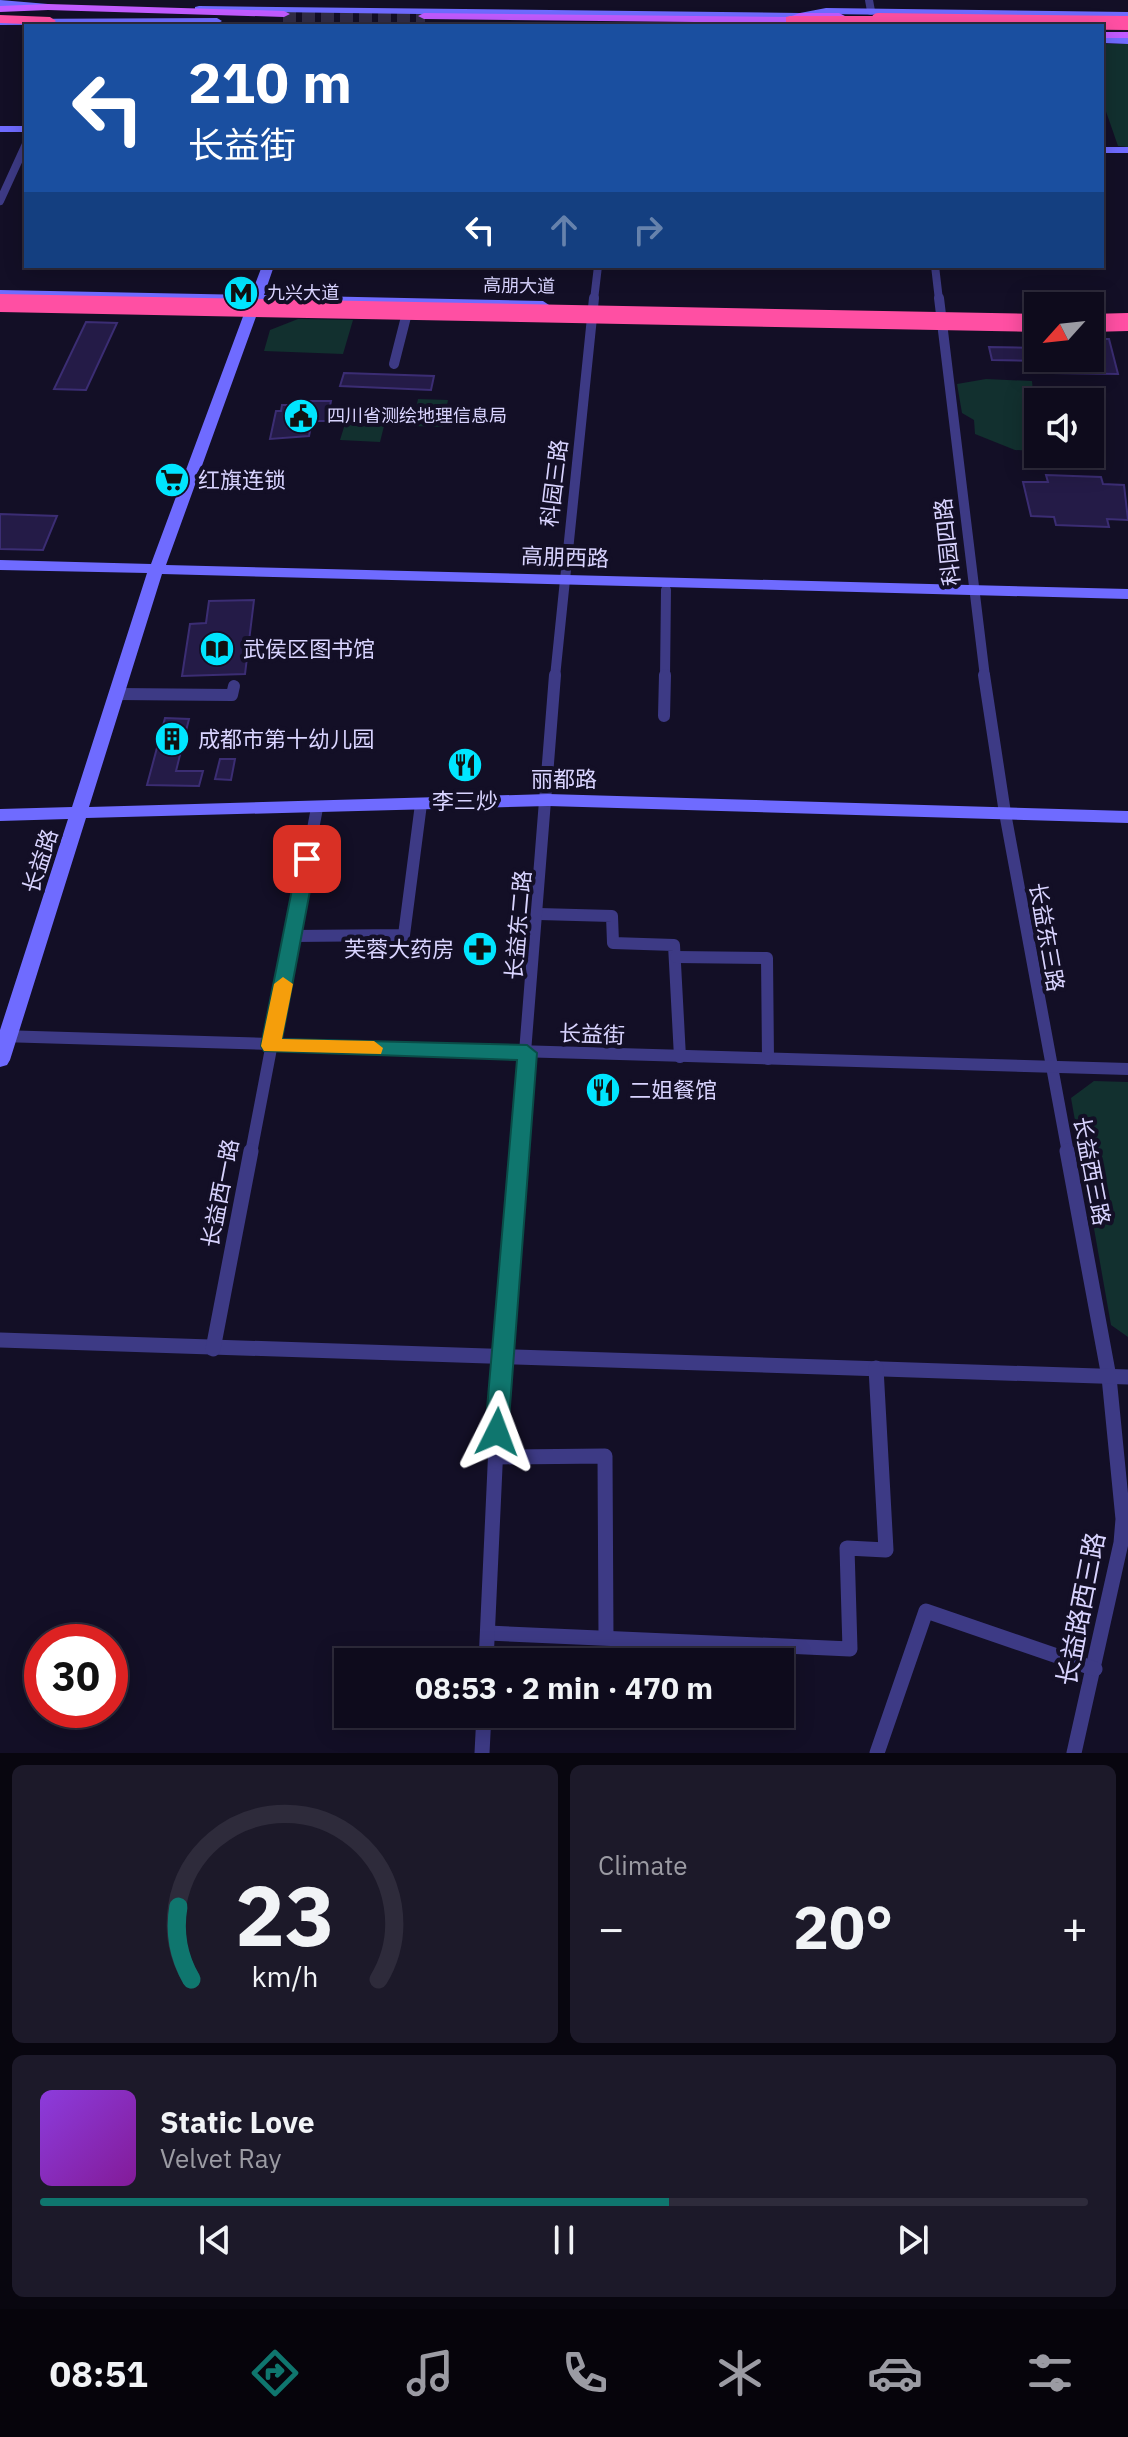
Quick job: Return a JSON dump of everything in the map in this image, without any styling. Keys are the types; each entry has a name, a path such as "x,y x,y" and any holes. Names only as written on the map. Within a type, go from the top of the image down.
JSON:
{"highway":[{"path":"0,12 49,14"},
{"path":"794,22 874,12 1092,24"},
{"path":"1104,25 1128,26"},
{"path":"1104,32 1128,26"},
{"path":"0,302 479,316 594,309"},
{"path":"213,308 1024,322"},
{"path":"1104,322 1128,320"}],"main road":[{"path":"49,14 98,5 287,16"},
{"path":"0,12 84,21 146,20"},
{"path":"84,21 287,16"},
{"path":"694,24 424,17 794,22"},
{"path":"1104,32 1128,38"}],"street":[{"path":"360,11 527,24"},
{"path":"146,20 360,11 794,22"},
{"path":"874,12 1128,15"},
{"path":"49,14 84,21"},
{"path":"1063,14 1085,24"},
{"path":"0,129 24,129"},
{"path":"0,201 24,148"},
{"path":"1104,150 1128,150"},
{"path":"81,814 155,574 267,268"},
{"name":"科园三路","path":"548,800 563,583 598,268"},
{"name":"科园四路","path":"935,268 973,594 1005,813"},
{"name":"高朋大道","path":"0,294 1024,321"},
{"name":"高朋大道","path":"0,302 254,301 408,309 594,309"},
{"path":"394,364 408,309"},
{"name":"高朋大道","path":"942,317 1024,315"},
{"path":"1104,317 1128,320"},
{"name":"高朋西路","path":"0,565 155,574"},
{"name":"高朋西路","path":"0,575 155,574 563,583 973,594 1128,603"},
{"name":"高朋西路","path":"563,583 666,590 1128,594"},
{"path":"664,716 666,590"},
{"path":"118,694 192,690 232,695 234,686"},
{"name":"丽都路","path":"0,815 548,800 1128,817"},
{"name":"长益东二路","path":"487,1648 500,1359 548,800"},
{"path":"293,936 404,935 421,804"},
{"name":"长益西一路","path":"213,1349 317,808"},
{"name":"长益东三路","path":"1005,813 1050,1067"},
{"name":"长益路","path":"0,1060 4,1036 81,814"},
{"path":"539,914 612,916 613,943 674,945 680,1057"},
{"path":"676,957 767,958 768,1059"},
{"name":"长益街","path":"4,1036 1128,1069"},
{"name":"长益西三路","path":"1050,1067 1109,1377"},
{"path":"0,1340 500,1359 1128,1377"},
{"path":"488,1633 850,1649 847,1548 886,1550 876,1368"},
{"name":"长益路西三路","path":"1074,1753 1095,1669 1123,1519 1109,1377"},
{"path":"496,1457 605,1456 606,1637"},
{"path":"877,1753 926,1611 1095,1669"},
{"path":"482,1753 483,1728"}],"green space":[{"path":"1104,44 1128,44 1128,147 1118,146 1104,106"},
{"path":"298,319 353,320 343,354 264,351 270,330"},
{"path":"986,379 1032,381 1033,388 1024,388 1024,450 1015,450 975,434 974,420 962,413 957,384"},
{"path":"418,399 448,400 443,427 412,426"},
{"path":"350,408 388,410 380,442 340,440"},
{"path":"1094,1081 1128,1082 1128,1337 1111,1325 1071,1098"}],"building":[{"path":"86,322 117,323 86,390 54,389"},
{"path":"1104,339 1109,339 1118,374 1053,373 1104,372"},
{"path":"989,347 1024,348 1024,361 992,360"},
{"path":"344,373 434,376 431,390 340,386"},
{"name":"四川省测绘地理信息局","path":"299,401 331,401 327,421 312,421 309,436 270,439 276,411 281,411 282,405 298,405"},
{"path":"1046,475 1101,477 1103,484 1124,485 1128,520 1107,519 1109,527 1056,525 1054,517 1031,516 1023,482 1048,482"},
{"path":"0,514 57,516 43,550 0,549"},
{"name":"武侯区图书馆","path":"254,600 245,674 182,676 190,624 206,623 209,601"},
{"name":"成都市第十幼儿园","path":"165,718 189,719 176,771 203,771 199,786 147,785"},
{"path":"220,759 235,759 231,780 215,779"}],"tunnel":[{"path":"283,18 425,19"}],"slow traffic":[{"path":"283,984 271,1046 374,1048"}],"place":[{"name":"九兴大道","path":"241,293"},
{"name":"四川省测绘地理信息局","path":"301,416"},
{"name":"红旗连锁","path":"172,480"},
{"name":"武侯区图书馆","path":"217,649"},
{"name":"成都市第十幼儿园","path":"172,739"},
{"name":"李三炒","path":"465,765"},
{"name":"芙蓉大药房","path":"480,949"},
{"name":"二姐餐馆","path":"603,1090"}],"route":[{"path":"307,859 271,1046 527,1053 500,1359 497,1432"}]}
